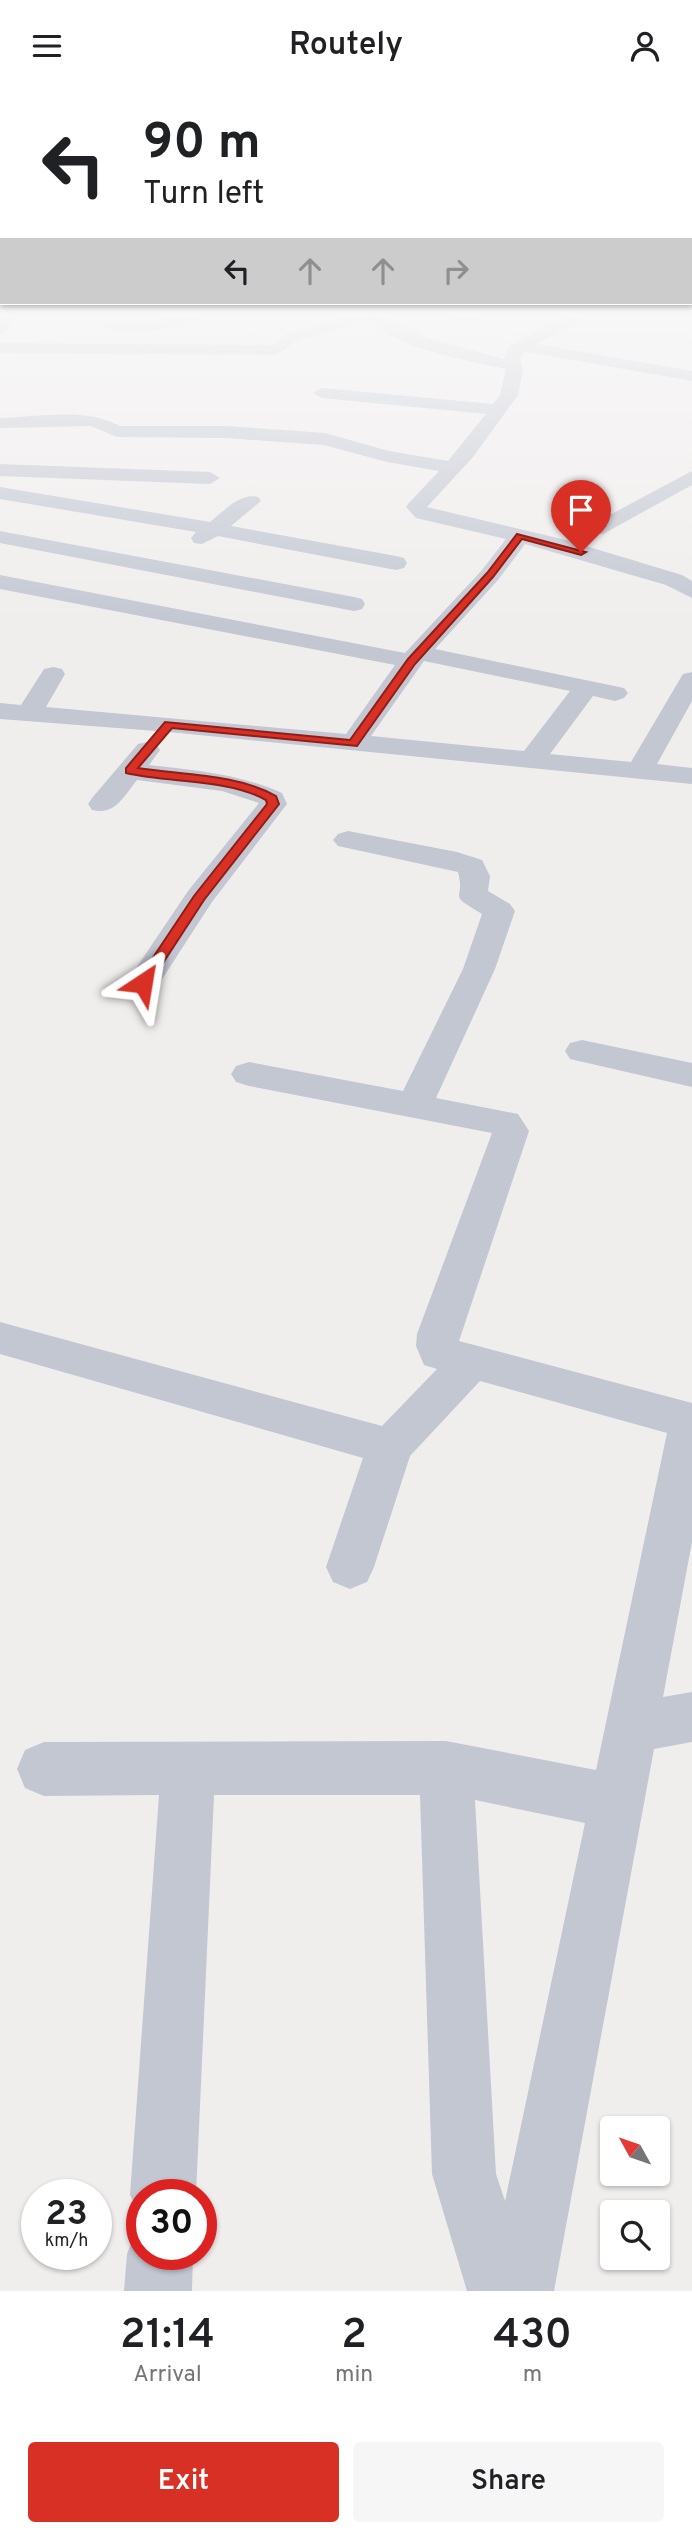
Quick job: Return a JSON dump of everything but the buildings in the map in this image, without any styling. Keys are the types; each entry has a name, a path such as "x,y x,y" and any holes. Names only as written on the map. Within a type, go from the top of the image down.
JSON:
{"street":[{"path":"490,421 453,467 416,506 423,514 520,536 683,585 692,564"},
{"path":"0,423 100,422 117,431 226,432 325,439 387,456 453,467"},
{"path":"0,470 210,478"},
{"path":"596,530 692,477"},
{"path":"0,493 396,563"},
{"path":"112,603 251,501"},
{"path":"0,582 112,603 334,623 441,518"},
{"path":"353,743 415,657 490,575 520,536"},
{"path":"0,537 162,567 334,623 415,657 615,693"},
{"path":"29,713 52,674"},
{"path":"639,771 692,679"},
{"path":"531,760 587,687"},
{"path":"0,711 169,724 692,776"},
{"path":"102,804 169,724"},
{"path":"130,771 234,785 262,793 272,799 273,804 199,898 143,983"},
{"path":"348,840 471,866 475,876 472,895 499,911 480,969 414,1105"},
{"path":"582,1051 692,1075"},
{"path":"249,1074 505,1123 511,1131 438,1334 436,1346 439,1353 692,1421 520,2291"},
{"path":"0,1338 390,1447"},
{"path":"350,1567 390,1447 471,1362"},
{"path":"632,1728 692,1717"},
{"path":"44,1769 446,1768 618,1802"},
{"path":"446,1768 464,2174 501,2291"},
{"path":"164,2179 188,1769"},
{"path":"158,2291 159,2270"}],"route":[{"path":"143,983 199,898 273,804 272,799 262,793 234,785 130,771 169,724 353,743 411,661 490,575 520,536 581,552"}]}
